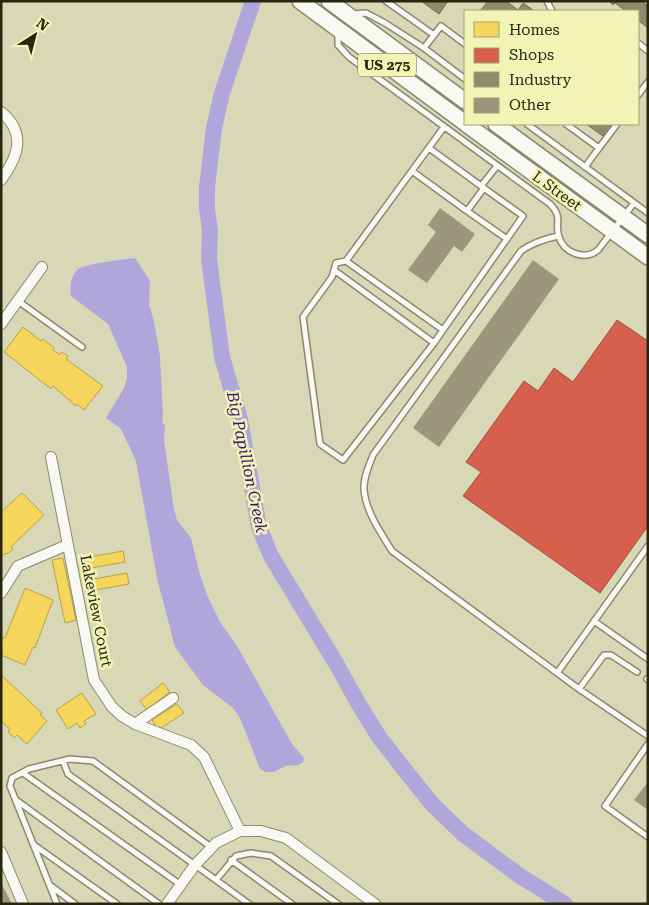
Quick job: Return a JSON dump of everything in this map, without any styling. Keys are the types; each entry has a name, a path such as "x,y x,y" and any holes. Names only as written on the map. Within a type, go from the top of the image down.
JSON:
{"main road":[{"name":"US 275","path":"328,1 464,100"},
{"name":"L Street","path":"304,4 464,122"},
{"name":"L Street","path":"469,125 648,258"},
{"name":"L Street","path":"497,125 648,235"}],"street":[{"path":"1,112 13,125 17,138 16,156 1,180"},
{"path":"1,324 42,266"},
{"name":"Lakeview Court","path":"51,457 94,680 112,707 122,716 135,724 191,745 204,757 240,831"},
{"path":"1,593 18,566 67,545"},
{"path":"135,724 173,698"},
{"path":"167,904 195,865 211,847 240,831 261,831 286,838 375,904"},
{"path":"1,852 23,904"}],"lane":[{"path":"386,1 434,35"},
{"path":"347,15 360,12 371,15 424,48 464,77"},
{"path":"424,48 441,26 464,43"},
{"path":"338,29 338,45 349,57 550,204 556,210 559,218 558,236 563,244 574,253 587,256 598,250 634,203"},
{"path":"639,94 648,82"},
{"path":"527,125 648,213"},
{"path":"567,125 599,148"},
{"path":"585,167 616,125"},
{"path":"429,148 523,216 434,344 342,460 320,444 302,317 332,277 336,263 346,261 444,127"},
{"path":"468,211 497,166"},
{"path":"412,171 507,239"},
{"path":"558,236 536,242 521,251 372,455 364,489 368,506 380,533 392,551 580,690 648,736"},
{"path":"346,261 443,330"},
{"path":"334,270 434,344"},
{"path":"18,301 82,347"},
{"path":"557,673 648,546"},
{"path":"594,621 648,659"},
{"path":"580,690 604,655 611,655 637,672"},
{"path":"648,744 605,806 648,837"},
{"path":"57,904 10,786 12,778 29,769 70,759 93,760 211,847"},
{"path":"62,761 68,774 249,904"},
{"path":"23,772 181,885"},
{"path":"16,800 159,904"},
{"path":"33,844 117,904"},
{"path":"216,880 236,856 252,853 271,856 338,904"},
{"path":"231,860 292,904"},
{"path":"50,886 74,904"}],"shaded area":[{"path":"135,258 150,281 149,304 160,356 162,423 165,425 164,440 177,520 191,538 200,575 220,622 237,646 292,744 304,758 303,762 299,765 285,766 274,772 265,772 260,769 240,718 233,708 203,685 175,647 157,578 136,461 122,431 106,418 124,388 127,378 127,367 108,324 71,296 72,277 80,268 98,263"}],"building: Homes":[{"path":"23,327 41,341 43,339 60,355 62,352 68,356 66,359 103,386 84,410 77,404 76,406 53,386 51,389 4,352"},
{"path":"22,493 44,515 11,547 13,549 1,557 1,512"},
{"path":"123,551 125,562 86,569 84,558"},
{"path":"63,558 76,620 65,623 52,560"},
{"path":"127,573 129,584 90,591 88,580"},
{"path":"25,588 53,600 35,648 33,647 25,665 1,655 1,639 2,637 5,638"},
{"path":"1,675 42,713 40,715 47,721 27,744 17,735 14,738 8,732 10,729 1,721"},
{"path":"163,683 170,692 147,710 140,701"},
{"path":"82,693 96,714 84,721 86,724 80,728 77,723 68,729 56,710"},
{"path":"177,704 184,713 158,730 152,720"}],"building: Shops":[{"path":"617,320 648,341 648,526 600,593 463,496 481,472 466,462 524,381 538,391 554,368 573,382"}],"building: Industry":[{"path":"421,1 448,1 439,14"},
{"path":"488,1 506,1 518,10 481,10"},
{"path":"609,1 641,1 648,6 648,28 639,21 639,10 625,10 615,3 613,5"},
{"path":"523,3 533,10 518,10"},
{"path":"587,125 612,125 603,136"}],"building: Other":[{"path":"440,208 475,234 462,252 454,246 427,283 408,270 436,232 428,225"},
{"path":"533,260 559,279 439,447 413,428"},
{"path":"648,782 648,810 634,800"},
{"path":"1,883 12,904 1,904"}],"waterway":[{"name":"Big Papillion Creek","path":"253,1 222,93 214,128 207,187 207,209 210,231 209,259 222,357 240,419 259,527 271,556 379,737 432,804 462,833 520,876 565,904"}]}
